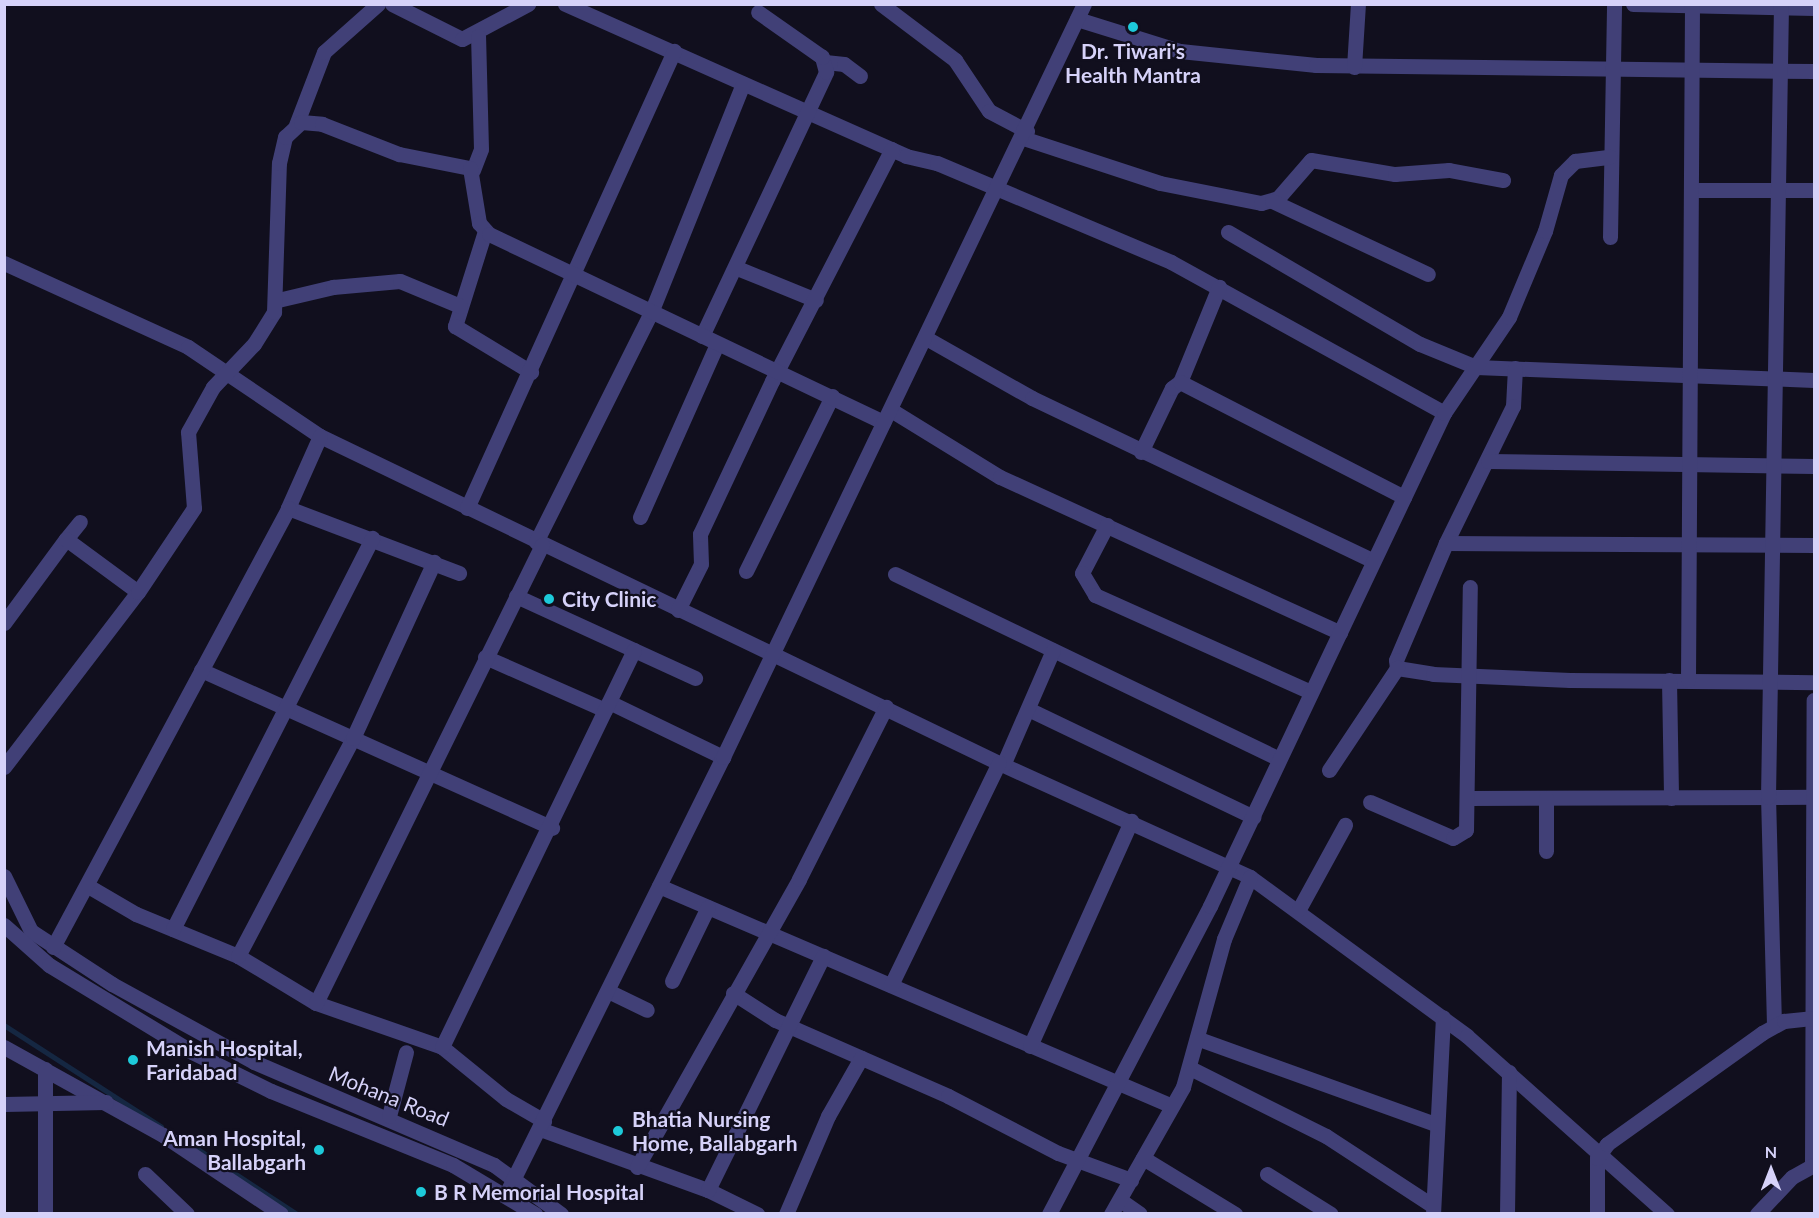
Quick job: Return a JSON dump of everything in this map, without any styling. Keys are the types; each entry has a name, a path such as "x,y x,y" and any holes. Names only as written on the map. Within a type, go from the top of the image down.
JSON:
{"street":[{"path":"4,767 138,592 194,508 197,491 187,438 225,373 254,344 278,300 277,179 285,136 296,125 324,52 378,4"},
{"path":"393,4 456,38 478,36 528,4"},
{"path":"565,4 674,51 743,84 810,109 892,149 997,188 1219,288 1444,413"},
{"path":"882,4 947,52 989,111 1025,134 1160,183 1272,201 1428,274"},
{"path":"1354,67 1358,4"},
{"path":"1610,237 1611,72 1614,4"},
{"path":"1633,4 1815,8"},
{"path":"1688,680 1687,545 1692,6"},
{"path":"1774,1025 1768,797 1776,465 1780,6"},
{"path":"758,12 825,62 844,64 860,76"},
{"path":"506,1194 723,757 769,652 926,338 1025,134 1081,12 1180,51 1354,67 1611,72 1815,71"},
{"path":"478,36 481,149 473,170 485,231 460,306 457,330 531,372"},
{"path":"467,508 531,372 674,51"},
{"path":"702,336 737,268 810,109 825,62"},
{"path":"316,1003 516,596 652,310 743,84"},
{"path":"296,125 312,122 399,154 473,170"},
{"path":"678,610 701,564 700,534 777,371 816,300 892,149"},
{"path":"1050,1214 1119,1084 1228,867 1309,691 1340,633 1371,560 1444,413 1509,317 1529,274 1565,167 1610,157"},
{"path":"1272,201 1311,160 1395,174 1449,170 1503,180"},
{"path":"1691,189 1815,190"},
{"path":"485,231 652,310 717,344 832,396 887,416 1000,477 1340,633"},
{"path":"1228,232 1420,344 1476,367 1690,379 1815,380"},
{"path":"4,263 175,340 320,436 539,544 886,706 1001,764 1250,877 1299,909 1443,1017 1509,1072 1667,1214"},
{"path":"737,268 816,300"},
{"path":"278,300 391,281 409,282 460,306"},
{"path":"1142,452 1180,382 1219,288"},
{"path":"926,338 1142,452 1371,560"},
{"path":"640,517 717,344"},
{"path":"1329,770 1397,668 1446,543 1513,406 1515,368"},
{"path":"1180,382 1404,497"},
{"path":"746,571 832,396"},
{"path":"53,947 88,886 288,508 320,436"},
{"path":"1488,461 1815,466"},
{"path":"288,508 372,538 459,573"},
{"path":"4,623 80,522"},
{"path":"1107,525 1082,573 1095,595 1309,691"},
{"path":"173,929 372,538"},
{"path":"66,539 138,592"},
{"path":"1446,543 1815,545"},
{"path":"238,956 353,738 434,562"},
{"path":"895,574 1277,758"},
{"path":"1370,802 1453,838 1466,830 1469,798 1470,587"},
{"path":"516,596 694,678"},
{"path":"442,1047 552,828 634,650"},
{"path":"891,985 1028,709 1053,650"},
{"path":"485,657 607,706 723,757"},
{"path":"1397,668 1471,676 1815,682"},
{"path":"201,669 552,828"},
{"path":"1669,680 1671,798"},
{"path":"1757,1214 1792,1177 1813,1165 1815,700"},
{"path":"637,1167 767,932 886,706"},
{"path":"1028,709 1253,816"},
{"path":"1469,798 1814,797"},
{"path":"1546,798 1546,851"},
{"path":"1030,1046 1131,822"},
{"path":"1299,909 1345,825"},
{"name":"Mohana Road","path":"4,876 21,920 53,947 219,1045 321,1092 389,1116 515,1177 561,1214"},
{"path":"1112,1214 1172,1107 1190,1068 1222,946 1250,877"},
{"path":"88,886 173,929 238,956 316,1003 442,1047 542,1125 637,1167 708,1190 757,1214"},
{"path":"659,886 1172,1107"},
{"path":"672,981 708,907"},
{"name":"Mohana Road","path":"4,925 49,965 232,1073 453,1165 506,1194 535,1214"},
{"path":"708,1190 787,1025 823,956"},
{"path":"608,991 646,1010"},
{"path":"734,993 787,1025 1079,1160 1131,1180"},
{"path":"1433,1210 1435,1124 1443,1017"},
{"path":"1599,1153 1774,1025 1814,1018"},
{"path":"1199,1039 1435,1124"},
{"path":"4,1047 106,1102 280,1214"},
{"path":"389,1116 406,1052"},
{"path":"786,1214 828,1116 861,1058"},
{"path":"1190,1068 1326,1136 1433,1210"},
{"path":"45,1069 42,1105 45,1214"},
{"path":"1507,1214 1509,1072"},
{"path":"4,1104 106,1102"},
{"path":"1597,1214 1599,1153"},
{"path":"1143,1158 1235,1214"},
{"path":"145,1174 187,1214"},
{"path":"1267,1174 1331,1214"},
{"path":"1120,1200 1140,1214"}],"waterway":[{"path":"4,1025 161,1126"},
{"path":"181,1138 297,1214"}],"place":[{"name":"Dr. Tiwari's Health Mantra","path":"1133,27"},
{"name":"City Clinic","path":"549,599"},
{"name":"Manish Hospital, Faridabad","path":"133,1060"},
{"name":"Bhatia Nursing Home, Ballabgarh","path":"618,1131"},
{"name":"Aman Hospital, Ballabgarh","path":"319,1150"},
{"name":"B R Memorial Hospital","path":"421,1192"}]}
